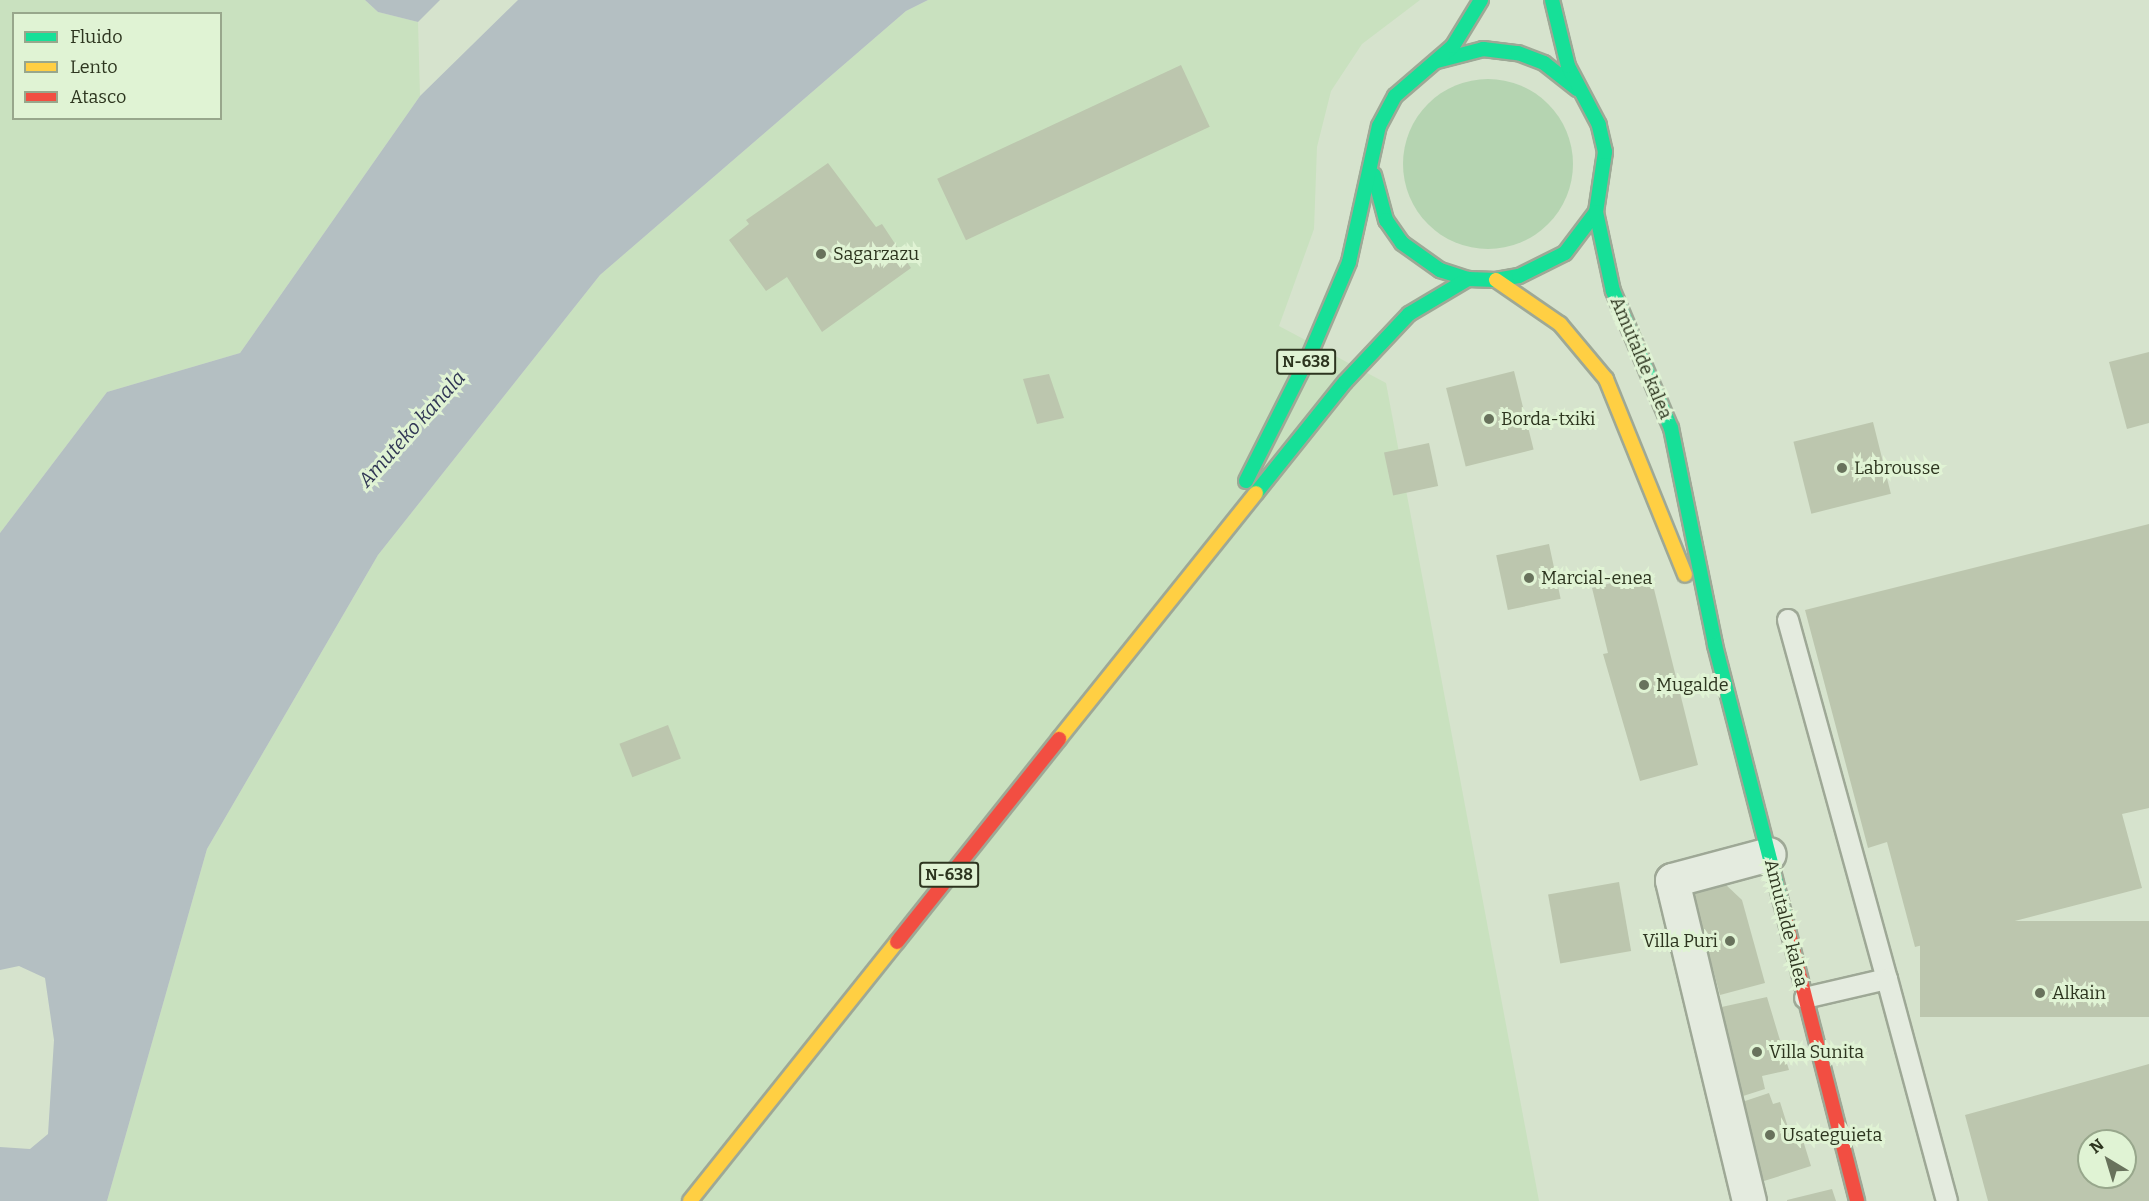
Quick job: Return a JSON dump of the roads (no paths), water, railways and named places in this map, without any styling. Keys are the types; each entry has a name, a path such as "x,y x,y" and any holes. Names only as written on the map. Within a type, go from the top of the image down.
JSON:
{"main road":[{"name":"N-638","path":"1209,550 1331,309 1349,262 1379,126 1395,96 1437,61 1467,28 1481,0"},
{"name":"N-638","path":"1372,162 1376,196 1402,243 1440,270 1468,279 1496,280 1527,273 1565,253 1596,213 1605,152 1599,125 1568,66 1552,0"},
{"name":"N-638","path":"1437,61 1483,49 1518,53 1552,68 1584,97"},
{"name":"Amutalde kalea","path":"1596,213 1600,252 1613,291 1671,428 1715,645 1857,1201"},
{"name":"N-638","path":"690,1201 1209,550 1383,337 1431,298 1468,279"},
{"name":"Amutalde kalea","path":"1496,280 1560,324 1606,379 1715,645"}],"street":[{"path":"1749,1201 1672,880 1769,854"}],"lane":[{"path":"1788,620 1947,1201"},
{"path":"1805,998 1887,979"}],"water":[{"path":"365,0 440,0 418,22 378,12"},
{"name":"Amuteko kanala","path":"518,0 928,0 906,11 600,275 378,555 207,849 107,1201 0,1201 0,1147 30,1149 48,1134 54,1040 45,978 19,966 0,970 0,533 107,392 240,353 420,96"}],"place":[{"name":"Sagarzazu","path":"821,254"},
{"name":"Borda-txiki","path":"1489,419"},
{"name":"Labrousse","path":"1842,468"},
{"name":"Marcial-enea","path":"1529,578"},
{"name":"Mugalde","path":"1644,685"},
{"name":"Villa Puri","path":"1730,941"},
{"name":"Alkain","path":"2040,993"},
{"name":"Villa Sunita","path":"1757,1052"},
{"name":"Usateguieta","path":"1770,1135"}]}
